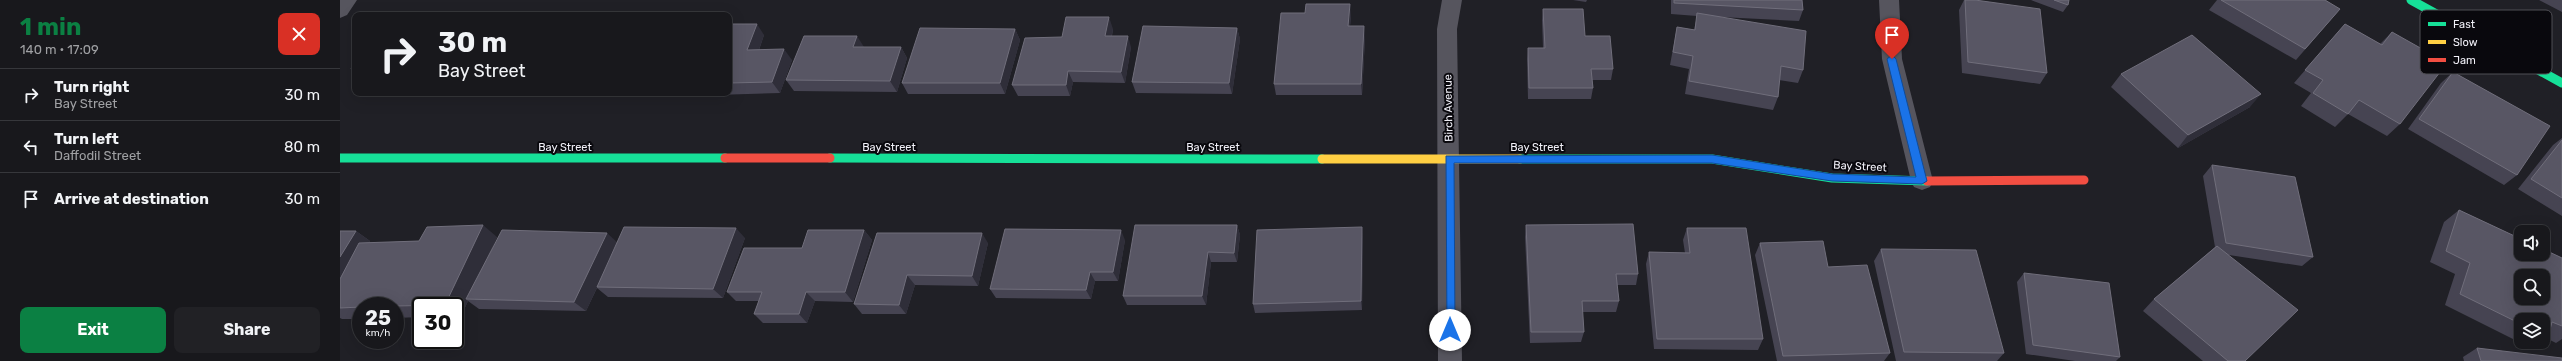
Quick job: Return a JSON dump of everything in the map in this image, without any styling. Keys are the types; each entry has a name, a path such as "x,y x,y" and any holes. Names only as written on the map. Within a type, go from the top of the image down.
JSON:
{"street":[{"path":"340,10 347,0"},
{"name":"Birch Avenue","path":"1450,361 1447,29 1452,0"},
{"path":"1889,0 1892,59 1922,181"},
{"path":"2411,0 2429,10"},
{"path":"2546,74 2562,83"},
{"name":"Bay Street","path":"340,158 1712,159 1832,178 1922,181 2084,180"}],"building":[{"path":"1674,0 1802,0 1803,10 1674,3"},
{"path":"1965,0 2040,9 2047,73 1968,62"},
{"path":"2054,0 2069,0 2068,5"},
{"path":"2221,0 2325,0 2340,9 2305,49"},
{"path":"1306,4 1350,4 1348,26 1364,26 1361,84 1274,84 1281,13 1305,13"},
{"path":"1543,9 1583,9 1585,36 1610,36 1613,69 1591,69 1593,88 1529,88 1528,48 1545,48"},
{"path":"1697,13 1806,31 1803,70 1781,66 1778,97 1689,81 1693,56 1673,52 1677,27 1695,30"},
{"path":"1066,17 1109,17 1105,36 1128,36 1121,72 1068,71 1066,85 1012,85 1025,38 1062,37"},
{"path":"732,24 757,24 747,50 784,49 772,82 732,83"},
{"path":"2345,24 2382,45 2392,32 2420,48 2420,74 2439,74 2400,124 2359,100 2348,114 2313,93 2323,80 2305,70"},
{"path":"1143,26 1237,28 1229,83 1132,82"},
{"path":"920,28 1015,29 1000,83 902,83"},
{"path":"2192,35 2261,94 2188,135 2121,74"},
{"path":"804,36 857,36 853,47 901,47 890,81 786,80"},
{"path":"2452,74 2457,74 2550,126 2517,175 2419,119"},
{"path":"2562,140 2562,198 2531,179"},
{"path":"2212,165 2295,177 2313,257 2226,243"},
{"path":"2459,210 2514,236 2514,261 2550,261 2550,252 2562,258 2562,326 2552,322 2550,330 2550,313 2514,313 2514,321 2460,294 2470,263 2446,251"},
{"path":"1633,224 1638,274 1616,274 1619,301 1582,301 1584,332 1531,332 1526,225"},
{"path":"483,225 449,297 412,297 412,306 404,306 404,297 352,297 352,307 340,308 340,279 359,243 419,241 427,227"},
{"path":"1135,225 1237,225 1234,253 1208,252 1202,296 1123,296"},
{"path":"624,227 736,228 713,289 597,287"},
{"path":"1362,227 1361,301 1253,304 1257,230"},
{"path":"1687,228 1746,228 1763,339 1657,339 1649,252 1690,253"},
{"path":"1005,229 1121,230 1113,272 1090,272 1086,290 990,289"},
{"path":"502,230 607,233 574,302 466,299"},
{"path":"808,230 864,230 845,292 806,292 799,314 754,314 762,292 727,292 744,248 802,248"},
{"path":"340,231 356,231 340,257"},
{"path":"877,233 982,233 972,276 907,275 899,305 854,304"},
{"path":"1823,241 1828,267 1867,265 1890,353 1783,356 1760,243"},
{"path":"2217,246 2298,310 2245,361 2228,361 2154,299"},
{"path":"1881,249 1976,250 2004,353 1904,352"},
{"path":"2024,273 2109,283 2120,357 2033,345"},
{"path":"2477,348 2562,358 2562,361 2481,361"}],"traffic: fast":[{"path":"2411,0 2429,10"},
{"path":"2546,74 2562,83"},
{"path":"340,158 725,158"},
{"path":"830,158 1322,159"},
{"path":"1520,159 1712,159 1832,178 1927,181"}],"traffic: slow":[{"path":"1322,159 1520,159"}],"traffic: jam":[{"path":"725,158 830,158"},
{"path":"1927,181 2084,180"}],"route":[{"path":"1450,330 1449,159 1712,159 1832,178 1922,181 1892,59"}]}
